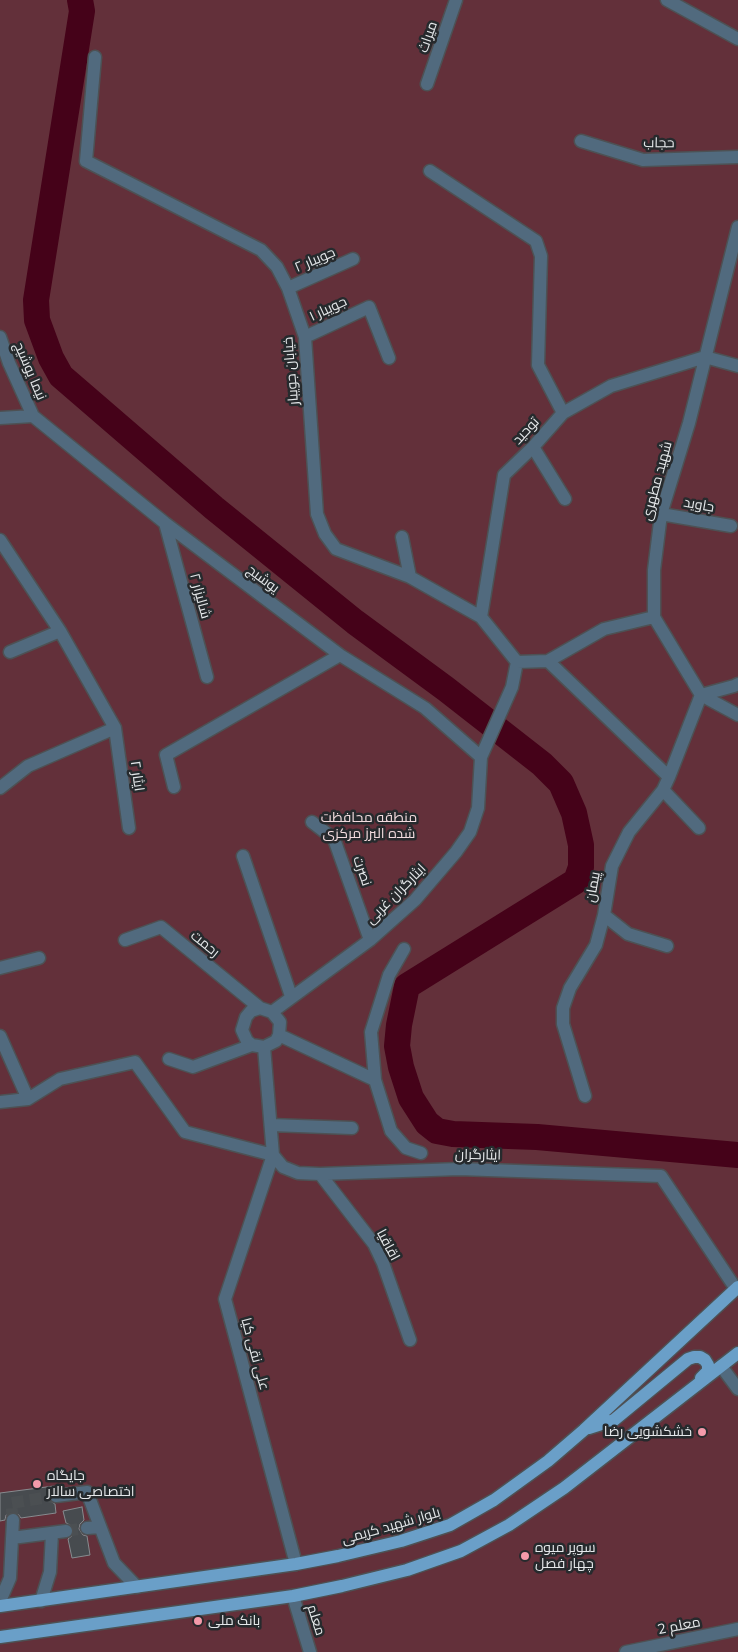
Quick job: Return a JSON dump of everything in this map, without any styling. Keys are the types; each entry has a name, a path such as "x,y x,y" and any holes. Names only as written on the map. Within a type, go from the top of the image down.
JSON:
{"main road":[{"name":"بلوار شهید کریمی","path":"0,1606 296,1564 401,1541 450,1525 494,1500 548,1461 737,1288"},
{"path":"0,1637 293,1596 407,1570 461,1551 509,1525 564,1488 738,1353"},
{"path":"584,1430 614,1420 688,1359 694,1356 700,1357 708,1365 708,1371 689,1390"}],"street":[{"name":"میراث","path":"427,84 456,0"},
{"path":"667,0 738,39"},
{"name":"خیابان جویبار","path":"95,57 86,161 261,250 277,267 288,288 305,337 317,514 325,534 336,549 410,577 481,617 517,662"},
{"name":"حجاب","path":"581,141 643,160 738,158"},
{"path":"430,172 536,241 541,256 538,365 563,414"},
{"name":"شهید مطهری","path":"654,617 654,570 661,514 689,423 738,227"},
{"name":"جویبار ۲","path":"288,288 353,259"},
{"name":"جویبار ۱","path":"305,337 369,307 389,358"},
{"name":"نیما یوشیج","path":"0,337 9,363 33,416"},
{"path":"704,357 738,366"},
{"name":"توحید","path":"481,617 504,475 533,448 563,414 611,386 704,357"},
{"path":"0,418 33,416"},
{"name":"یوشیج","path":"33,416 165,523 340,655 425,708 482,754"},
{"path":"533,448 565,499"},
{"name":"جاوید","path":"661,514 731,526"},
{"name":"شالیزار ۲","path":"165,523 207,677"},
{"path":"402,537 410,577"},
{"path":"0,540 60,632 115,728 28,766 0,788"},
{"path":"482,754 512,687 517,662 548,661 604,629 654,617 701,695 738,715"},
{"path":"10,652 60,632"},
{"path":"174,787 166,755 340,655"},
{"path":"548,661 669,776"},
{"path":"701,695 738,684"},
{"name":"پیمان","path":"585,1096 563,1024 563,1008 570,988 596,945 604,915 612,866 629,832 663,790 701,695"},
{"name":"ایثار ۲","path":"115,728 129,828"},
{"name":"ایثارگران غربی","path":"266,1010 291,996 370,940 415,900 456,852 470,832 478,808 482,754"},
{"path":"663,790 699,828"},
{"name":"نصرت","path":"312,822 334,839 370,940"},
{"path":"243,856 291,996"},
{"path":"604,915 628,934 667,946"},
{"name":"رحمت","path":"125,940 161,927 266,1010"},
{"path":"404,949 389,974 371,1032 375,1080 391,1131 406,1148 422,1153"},
{"path":"0,968 39,958"},
{"path":"0,1102 28,1099 60,1079 135,1062 185,1132 273,1155 271,1125 258,1046 244,1036 242,1023 251,1011 266,1010 280,1022 279,1035 276,1041 258,1046 194,1067 169,1059"},
{"path":"279,1035 375,1080"},
{"path":"0,1036 28,1099"},
{"path":"271,1125 352,1128"},
{"name":"ایثارگران","path":"273,1155 283,1167 298,1173 320,1174 458,1169 661,1176 737,1288"},
{"name":"علی نقی کیا","path":"273,1155 225,1299 296,1564"},
{"name":"اقاقیا","path":"320,1174 374,1244 383,1263 410,1340"},
{"path":"721,1366 738,1389"},
{"path":"56,1496 87,1492 114,1563 137,1587"},
{"path":"0,1601 10,1578 13,1520"},
{"path":"87,1528 100,1526"},
{"path":"12,1538 66,1531"},
{"path":"41,1601 50,1572 52,1533"},
{"name":"معلم","path":"293,1596 310,1652"},
{"name":"معلم 2","path":"626,1652 683,1646 738,1630"}],"green space":[{"name":"منطقه محافظت شده البرز مرکزی","path":"0,0 738,0 738,1652 0,1652"}],"building":[{"path":"54,1486 55,1488 49,1492 48,1497 55,1504 56,1513 21,1518 13,1512 6,1515 5,1520 0,1521 0,1493"},
{"path":"82,1507 84,1520 80,1524 79,1529 83,1535 87,1536 90,1555 72,1558 68,1539 73,1535 74,1529 66,1523 63,1511"}],"waterway":[{"path":"80,0 82,11 36,300 37,320 51,358 61,376 214,508 355,622 446,689 542,764 561,783 574,813 581,845 581,867 576,881 407,986 397,1046 401,1067 411,1098 427,1123 437,1131 453,1134 537,1137 738,1155"}],"tunnel":[{"path":"13,1520 11,1503 56,1496"},
{"path":"66,1531 87,1528"}],"place":[{"name":"خشکشویی رضا","path":"702,1432"},
{"name":"جایگاه اختصاصی سالار","path":"37,1484"},
{"name":"سوپر ميوه چهار فصل","path":"525,1556"},
{"name":"بانک ملی","path":"198,1621"}]}
